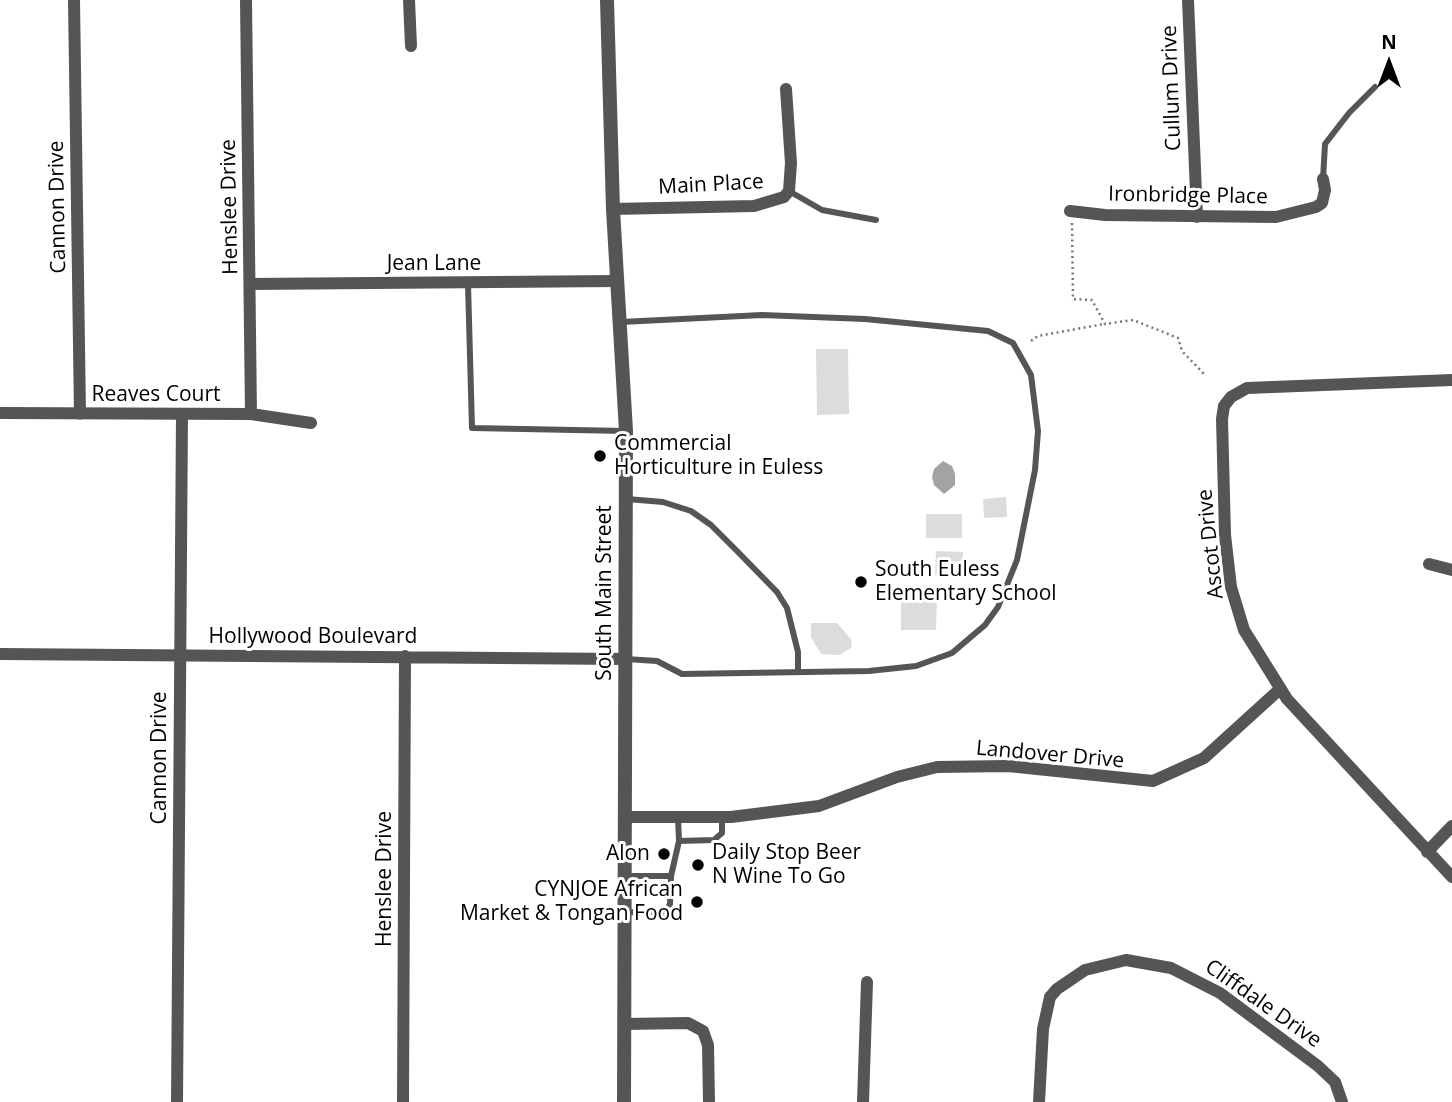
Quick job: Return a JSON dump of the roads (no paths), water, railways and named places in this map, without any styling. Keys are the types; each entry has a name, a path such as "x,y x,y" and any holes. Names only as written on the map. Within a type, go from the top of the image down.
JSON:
{"street":[{"name":"Cannon Drive","path":"75,0 80,414"},
{"name":"Henslee Drive","path":"246,0 251,414"},
{"path":"409,0 411,46"},
{"name":"South Main Street","path":"607,0 613,209 626,431 624,1102"},
{"name":"Cullum Drive","path":"1188,0 1197,217"},
{"name":"Main Place","path":"613,209 754,206 774,201 789,191 791,163 786,89"},
{"name":"Ironbridge Place","path":"1071,217 1276,217 1317,207 1322,203 1324,179"},
{"name":"Jean Lane","path":"250,284 617,281"},
{"name":"Ascot Drive","path":"1452,380 1247,388 1231,397 1224,406 1222,419 1225,535 1231,587 1244,630 1280,689 1452,877"},
{"name":"Reaves Court","path":"0,413 251,414 312,423"},
{"name":"Cannon Drive","path":"177,1102 182,415"},
{"path":"1429,564 1452,570"},
{"name":"Hollywood Boulevard","path":"0,654 180,658 405,656 626,659"},
{"name":"Henslee Drive","path":"403,1102 405,656"},
{"name":"Landover Drive","path":"624,817 722,817 818,806 897,777 937,767 1008,766 1138,782 1163,778 1204,758 1225,742 1280,689"},
{"path":"1427,852 1452,826"},
{"name":"Cliffdale Drive","path":"1039,1102 1042,1029 1050,997 1056,989 1085,970 1126,960 1171,968 1220,993 1303,1053 1335,1082 1342,1102"},
{"path":"863,1102 867,982"},
{"path":"624,1024 688,1023 703,1031 708,1045 709,1102"}],"lane":[{"path":"1324,179 1325,144 1349,113 1375,87"},
{"path":"789,191 822,210 876,220"},
{"path":"468,284 472,428 626,431"},
{"path":"620,322 762,315 962,327 988,331 1010,340 1031,375 1038,431 1035,470 1017,560 998,607 985,625 952,653 916,666 869,671 682,674 657,661 626,659"},
{"path":"627,499 663,502 691,511 711,525 737,551 777,592 787,608 798,652 798,672"},
{"path":"679,841 714,840 722,833 722,817"},
{"path":"624,912 665,913 670,904 671,876 679,841 678,818"},
{"path":"624,876 671,876"}],"place":[{"name":"Commercial Horticulture in Euless","path":"600,456"},
{"name":"South Euless Elementary School","path":"861,582"},
{"name":"Alon","path":"664,854"},
{"name":"Daily Stop Beer N Wine To Go","path":"698,865"},
{"name":"CYNJOE African Market & Tongan Food","path":"697,902"}]}
